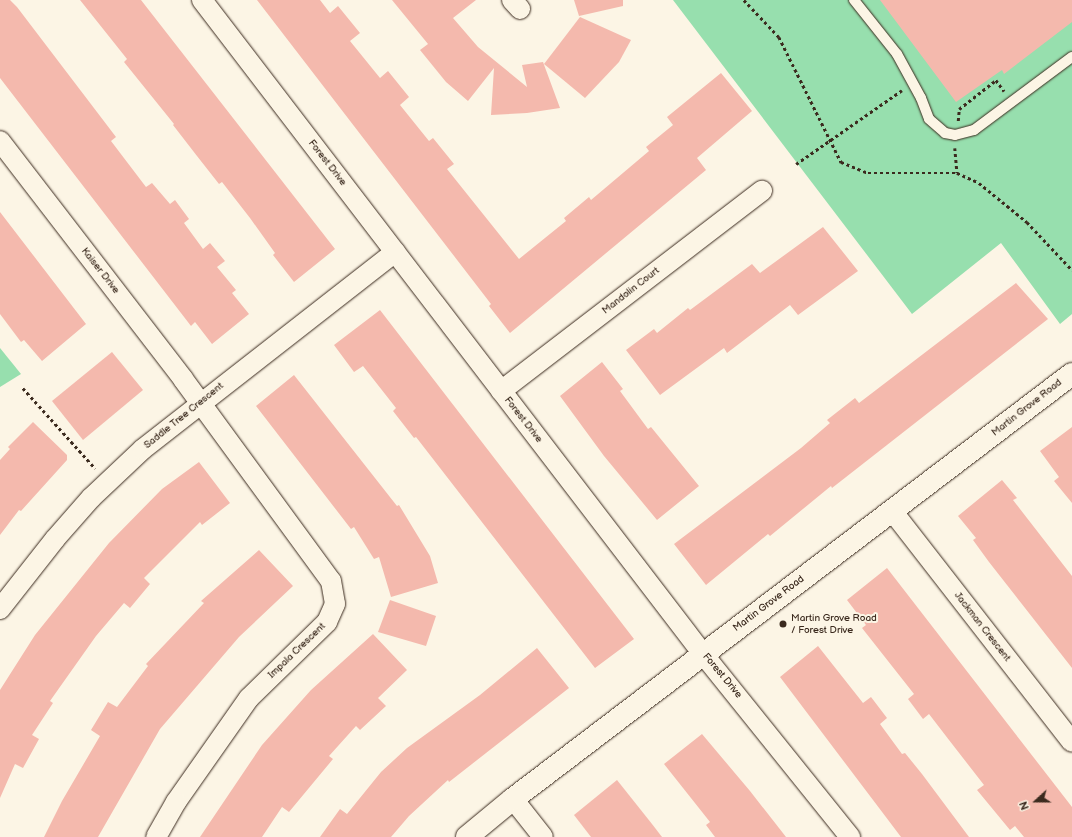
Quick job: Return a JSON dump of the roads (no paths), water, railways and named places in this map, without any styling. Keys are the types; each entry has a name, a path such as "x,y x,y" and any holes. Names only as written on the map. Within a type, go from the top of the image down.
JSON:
{"street":[{"name":"Forest Drive","path":"202,0 703,654 850,837"},
{"name":"Kaiser Drive","path":"0,141 200,402"},
{"name":"Mandolin Court","path":"501,391 762,191"},
{"name":"Saddle Tree Crescent","path":"0,610 55,539 108,482 200,402 395,252"},
{"name":"Martin Grove Road","path":"468,837 513,799 893,512 1072,374"},
{"name":"Impala Crescent","path":"156,837 176,802 249,698 327,622 335,604 331,581 200,402"},
{"name":"Jackman Crescent","path":"893,512 1072,742"},
{"path":"513,799 543,837"}],"lane":[{"path":"854,0 898,54 929,119 936,127 955,135 965,134 974,130 1072,57"}],"place":[{"name":"Martin Grove Road / Forest Drive","path":"783,624"}]}
